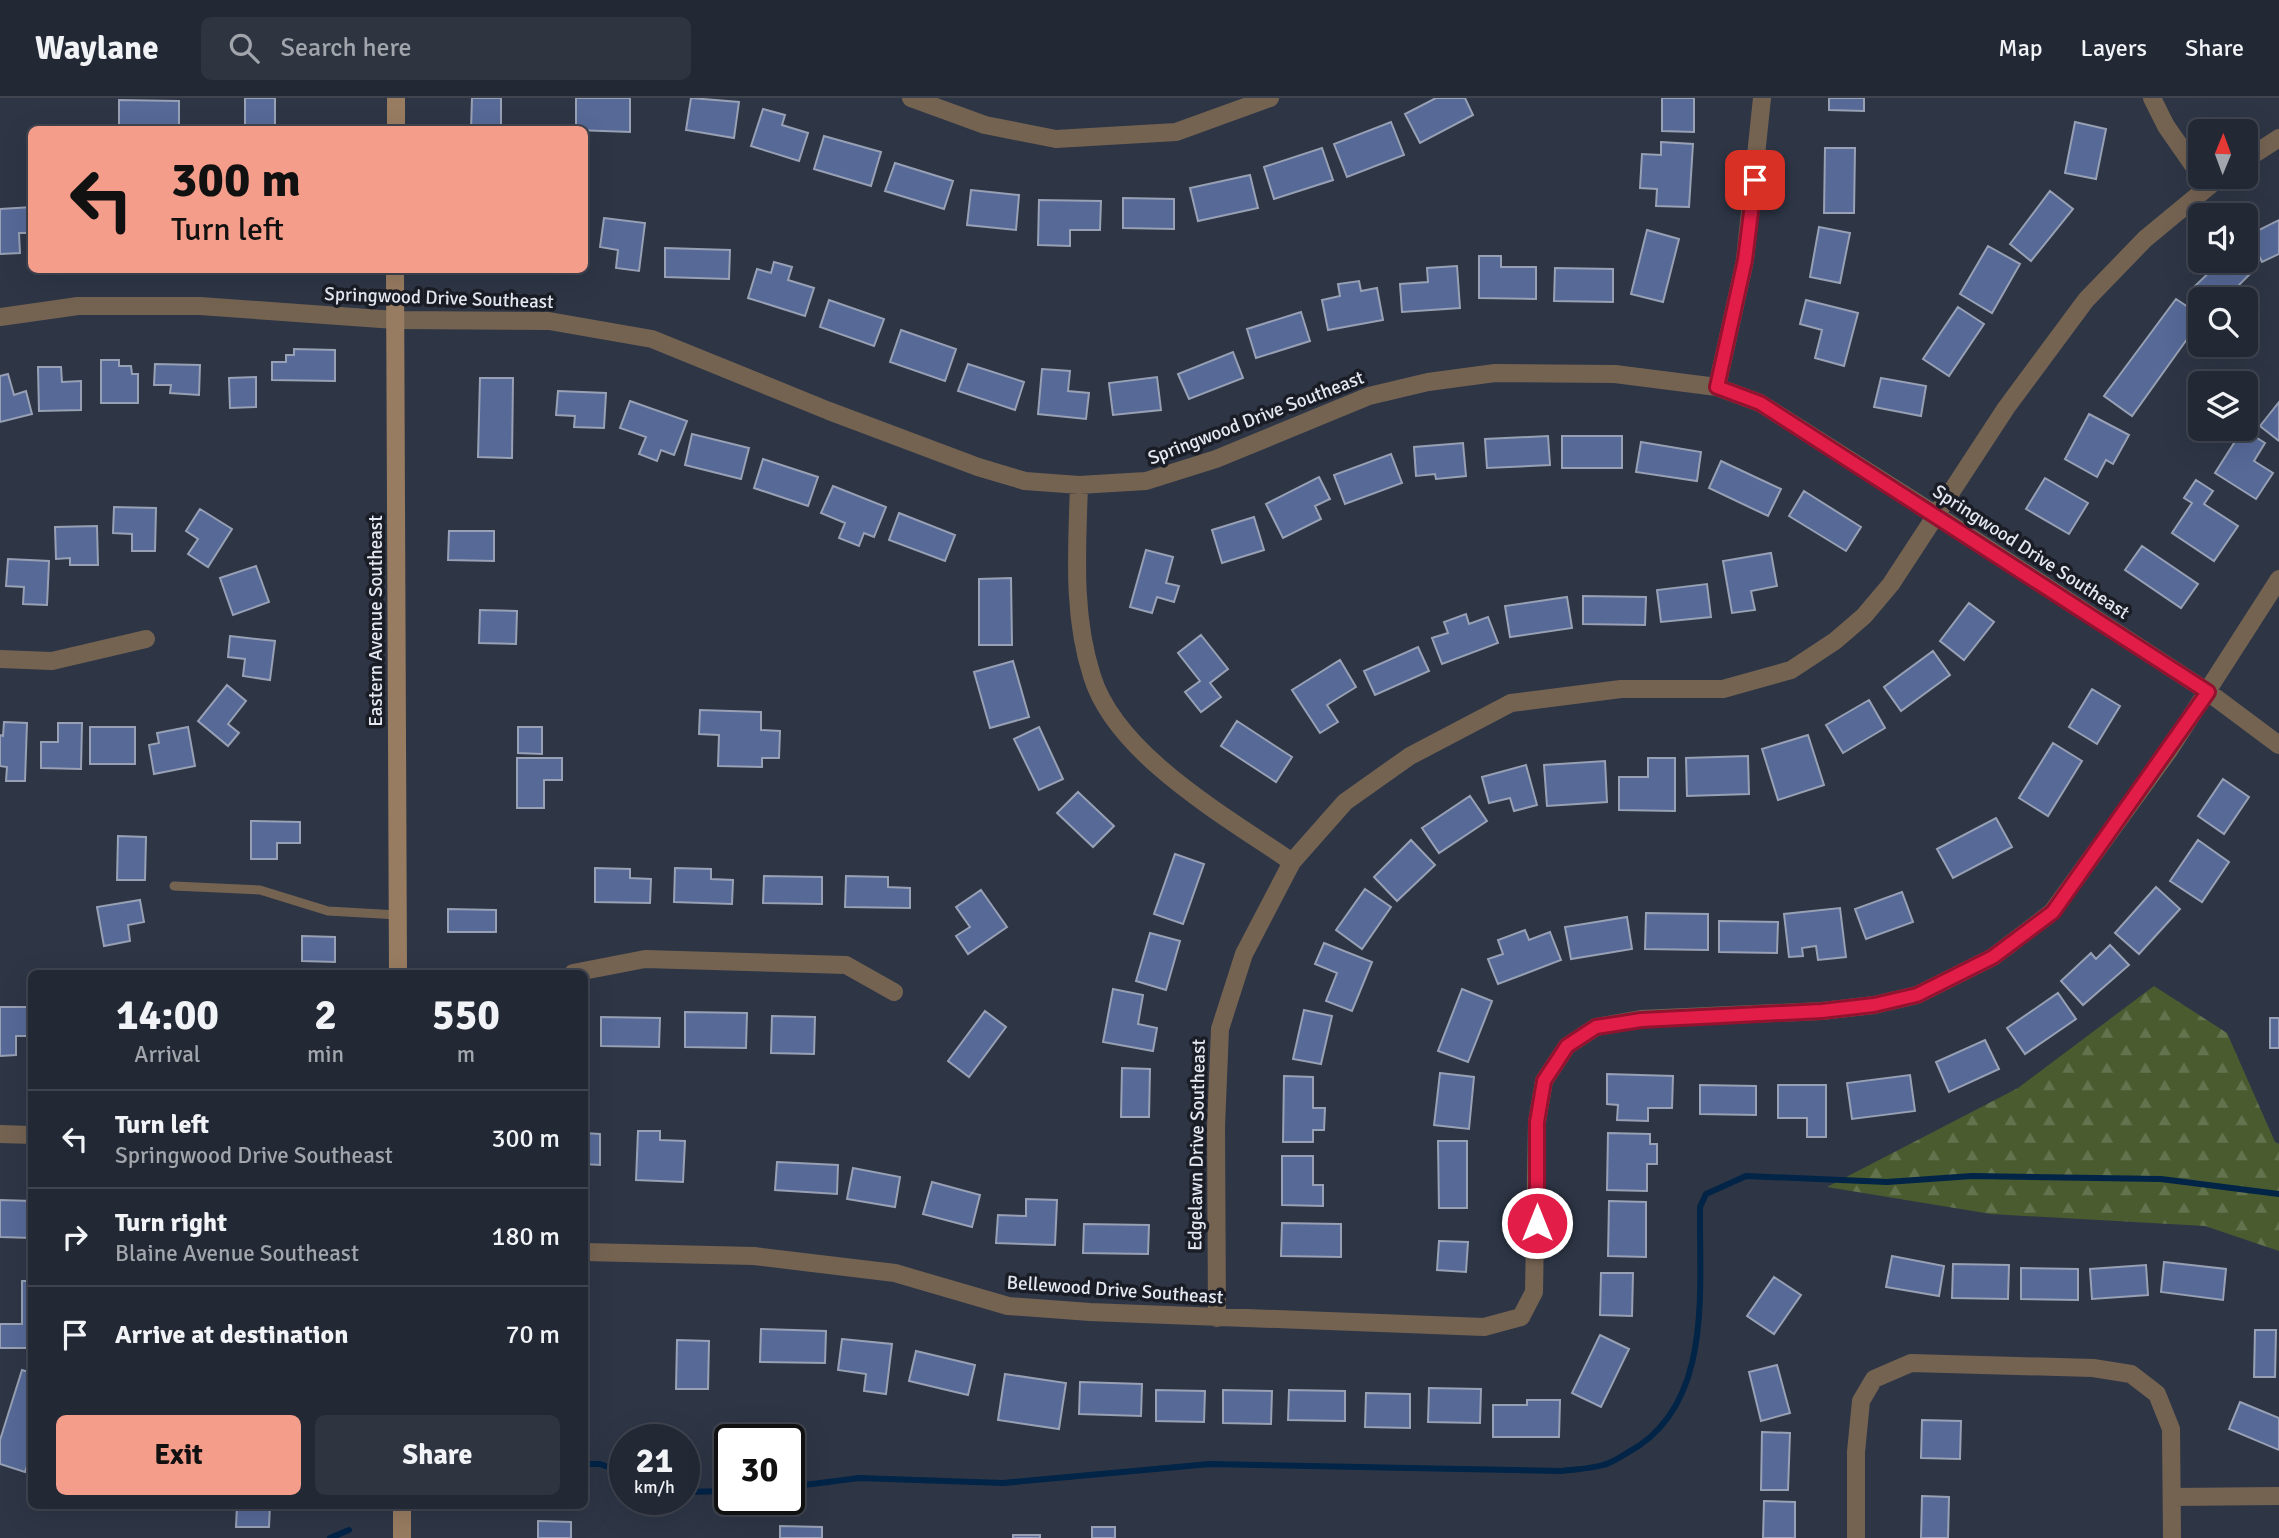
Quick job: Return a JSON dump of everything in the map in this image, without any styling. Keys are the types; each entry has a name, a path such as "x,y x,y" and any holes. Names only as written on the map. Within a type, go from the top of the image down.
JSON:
{"street":[{"path":"396,98 396,126"},
{"path":"911,98 985,125 1056,139 1176,132 1270,98"},
{"path":"1717,387 1745,260 1762,98"},
{"path":"2152,98 2166,126 2188,154"},
{"path":"2258,152 2279,138"},
{"name":"Edgelawn Drive Southeast","path":"1217,1318 1216,1128 1220,1029 1244,954 1292,862 1345,802 1409,755 1511,703 1621,689 1723,689 1791,670 1835,642 1864,616 1938,516 2006,408 2086,300 2197,189"},
{"name":"Eastern Avenue Southeast","path":"395,273 398,970"},
{"name":"Springwood Drive Southeast","path":"0,317 78,306 200,306 395,320 549,321 652,339 829,411 978,467 1025,481 1079,485 1146,481 1216,459 1369,396 1427,382 1495,373 1615,374 1717,387 1760,403 1938,516 2208,692 2279,745"},
{"path":"1079,485 1076,584 1082,636 1092,678 1110,713 1173,781 1292,862"},
{"path":"2208,692 2279,579"},
{"path":"0,659 52,661 146,639"},
{"name":"Bellewood Drive Southeast","path":"588,1252 754,1256 895,1273 1008,1306 1217,1318 1484,1327 1521,1317 1534,1292 1537,1122 1544,1081 1567,1046 1596,1027 1641,1020 1822,1011 1874,1005 1917,995 1993,957 2053,912 2208,692"},
{"path":"588,970 645,960 846,965 894,992"},
{"path":"0,1134 28,1135"},
{"path":"1856,1538 1856,1452 1861,1401 1874,1379 1911,1363 2093,1367 2132,1374 2157,1394 2171,1429 2172,1538"},
{"path":"2172,1497 2279,1496"},
{"path":"402,1509 402,1538"}],"lane":[{"path":"174,886 260,890 328,911 398,915"}],"green space":[{"path":"2154,986 2227,1033 2275,1142 2279,1144 2279,1251 2205,1226 1991,1214 1827,1187 2018,1088"}],"building":[{"path":"245,98 275,98 275,126 245,126"},
{"path":"472,98 501,98 501,126 471,126"},
{"path":"576,98 630,98 630,132 588,130 588,126 576,126"},
{"path":"691,98 739,102 734,138 686,130"},
{"path":"1436,98 1465,98 1473,115 1420,143 1405,114"},
{"path":"1662,98 1694,98 1694,132 1662,131"},
{"path":"1829,98 1864,98 1864,111 1829,110"},
{"path":"119,100 179,101 179,126 119,125"},
{"path":"763,109 785,115 782,125 808,133 799,161 751,146"},
{"path":"1391,122 1404,155 1347,177 1334,144"},
{"path":"2075,122 2106,129 2096,179 2065,173"},
{"path":"824,136 881,152 871,186 814,169"},
{"path":"1661,142 1693,144 1689,207 1656,206 1657,189 1640,188 1642,154 1661,155"},
{"path":"1322,148 1333,180 1274,199 1264,167"},
{"path":"1825,148 1855,148 1854,213 1824,213"},
{"path":"895,163 953,181 944,209 885,191"},
{"path":"1250,175 1258,208 1198,221 1190,188"},
{"path":"971,190 1019,195 1016,230 967,225"},
{"path":"2050,191 2073,209 2031,261 2010,244"},
{"path":"1123,198 1174,199 1174,229 1123,228"},
{"path":"1039,200 1101,201 1100,230 1070,230 1070,246 1038,245"},
{"path":"28,207 28,233 19,233 20,253 0,254 0,209"},
{"path":"604,218 645,223 639,271 616,268 618,250 600,247"},
{"path":"2279,220 2279,254 2262,262 2258,254 2258,230"},
{"path":"1819,227 1850,233 1840,283 1810,277"},
{"path":"1647,230 1679,239 1663,302 1631,294"},
{"path":"1988,246 2020,264 1992,313 1960,294"},
{"path":"665,248 730,250 729,279 665,277"},
{"path":"1479,256 1501,256 1501,267 1536,267 1536,299 1479,298"},
{"path":"774,262 792,267 788,280 814,288 805,316 748,298 757,269 771,273"},
{"path":"1457,266 1460,308 1402,312 1400,284 1428,282 1427,268"},
{"path":"1555,268 1613,269 1613,302 1554,301"},
{"path":"2209,273 2250,274 2237,287 2194,287"},
{"path":"1359,281 1361,291 1377,288 1383,320 1328,330 1322,300 1340,296 1338,284"},
{"path":"2176,299 2188,307 2188,338 2132,416 2104,396"},
{"path":"829,300 884,319 874,346 820,327"},
{"path":"1806,300 1858,313 1844,366 1815,358 1822,330 1800,324"},
{"path":"1958,307 1984,324 1949,376 1923,359"},
{"path":"1301,312 1310,341 1256,358 1247,329"},
{"path":"901,330 956,349 945,381 890,362"},
{"path":"294,349 335,350 335,381 272,380 272,362 286,362 286,355 294,355"},
{"path":"1233,352 1243,378 1189,399 1178,374"},
{"path":"101,360 119,360 119,366 131,366 132,374 138,374 138,403 101,403"},
{"path":"155,364 200,365 199,395 170,393 171,385 154,385"},
{"path":"968,364 1024,382 1015,410 958,391"},
{"path":"38,367 61,367 62,382 81,381 81,410 39,411"},
{"path":"1042,369 1070,371 1068,391 1089,393 1086,419 1038,414"},
{"path":"8,374 14,395 26,391 32,414 0,422 0,376"},
{"path":"256,377 256,407 230,408 229,378"},
{"path":"1157,377 1161,410 1113,415 1109,383"},
{"path":"480,378 513,378 512,458 478,457"},
{"path":"1881,378 1926,386 1921,416 1874,407"},
{"path":"558,391 606,393 604,428 574,427 575,416 556,415"},
{"path":"630,401 687,421 674,455 661,450 657,461 639,454 646,437 620,428"},
{"path":"2279,402 2279,441 2260,426"},
{"path":"2089,414 2129,435 2113,464 2106,460 2097,477 2065,459"},
{"path":"692,434 749,448 741,479 685,465"},
{"path":"1548,436 1550,465 1487,468 1485,439"},
{"path":"1562,436 1622,436 1622,468 1562,468"},
{"path":"2258,439 2265,443 2254,461 2273,473 2256,499 2215,473 2235,441 2258,441"},
{"path":"1641,442 1701,452 1697,481 1636,472"},
{"path":"1463,443 1466,476 1436,479 1435,474 1416,476 1414,447"},
{"path":"1391,454 1402,483 1345,504 1334,475"},
{"path":"763,459 818,477 808,506 754,488"},
{"path":"1721,461 1781,489 1768,516 1709,488"},
{"path":"1319,477 1330,499 1315,506 1321,519 1283,538 1266,504"},
{"path":"2045,478 2088,503 2069,534 2026,509"},
{"path":"2196,480 2213,491 2204,504 2238,526 2214,561 2172,533 2192,503 2184,498"},
{"path":"833,486 886,507 874,537 864,533 859,546 839,538 845,523 821,513"},
{"path":"1804,491 1861,527 1846,551 1789,516"},
{"path":"114,507 156,508 155,551 132,551 132,534 113,533"},
{"path":"200,509 232,529 208,567 188,554 198,539 186,531"},
{"path":"899,513 955,535 945,561 889,540"},
{"path":"1254,517 1264,550 1222,563 1212,530"},
{"path":"97,526 98,565 70,565 70,558 56,559 55,527"},
{"path":"449,531 494,531 494,561 448,560"},
{"path":"2142,546 2198,584 2181,608 2125,570"},
{"path":"1146,550 1173,557 1166,583 1179,586 1174,602 1157,597 1152,613 1130,607"},
{"path":"1771,553 1777,586 1751,591 1755,610 1732,613 1723,561"},
{"path":"8,559 49,561 47,605 23,604 24,587 6,586"},
{"path":"256,566 269,602 233,615 220,578"},
{"path":"1011,578 1012,645 979,645 979,579"},
{"path":"1707,584 1711,617 1661,622 1657,590"},
{"path":"1583,596 1646,597 1645,625 1583,624"},
{"path":"1567,597 1572,628 1510,637 1505,606"},
{"path":"1969,603 1994,622 1964,660 1940,641"},
{"path":"480,610 517,611 516,644 479,643"},
{"path":"1466,614 1469,624 1488,617 1498,643 1442,664 1432,638 1448,633 1444,622"},
{"path":"1201,635 1228,669 1210,683 1221,697 1201,712 1185,692 1200,681 1178,653"},
{"path":"230,636 275,641 270,680 243,676 245,659 228,657"},
{"path":"1418,647 1429,671 1375,695 1364,671"},
{"path":"1933,651 1950,675 1901,711 1884,687"},
{"path":"1340,660 1356,687 1327,705 1338,722 1320,733 1292,690"},
{"path":"1013,661 1029,717 990,728 974,672"},
{"path":"227,685 246,701 228,724 239,733 228,746 198,721"},
{"path":"2092,689 2120,706 2097,744 2069,727"},
{"path":"1869,700 1885,728 1843,753 1826,725"},
{"path":"700,710 761,712 761,730 780,731 779,758 762,758 762,767 718,766 719,735 699,734"},
{"path":"1237,721 1292,757 1276,782 1221,746"},
{"path":"4,722 27,723 25,781 6,781 7,767 0,766 0,735 3,736"},
{"path":"58,723 82,723 81,769 41,768 41,742 58,742"},
{"path":"90,727 135,727 135,764 90,764"},
{"path":"188,727 195,766 154,774 149,745 159,743 157,733"},
{"path":"518,727 542,727 542,754 518,753"},
{"path":"1039,727 1063,779 1039,790 1014,739"},
{"path":"1808,735 1824,785 1778,800 1762,749"},
{"path":"2053,743 2082,761 2048,816 2019,798"},
{"path":"1748,756 1749,794 1687,796 1686,758"},
{"path":"517,758 562,758 562,780 544,780 544,808 517,808"},
{"path":"1648,758 1675,758 1675,811 1619,810 1619,777 1648,777"},
{"path":"1605,761 1607,802 1547,806 1544,765"},
{"path":"1526,765 1537,805 1514,811 1510,798 1489,803 1482,777"},
{"path":"2223,779 2249,797 2224,834 2198,816"},
{"path":"1078,792 1114,826 1093,847 1057,813"},
{"path":"1470,796 1487,821 1439,853 1422,828"},
{"path":"1996,818 2012,847 1953,878 1937,849"},
{"path":"251,821 300,822 300,843 277,843 277,859 251,859"},
{"path":"118,836 146,837 145,880 117,880"},
{"path":"1411,840 1435,865 1397,901 1374,877"},
{"path":"2198,840 2229,862 2202,902 2170,881"},
{"path":"1175,854 1204,864 1183,924 1154,914"},
{"path":"595,868 630,869 630,878 651,879 650,903 595,902"},
{"path":"675,868 711,869 711,879 733,880 732,904 674,902"},
{"path":"764,876 822,877 822,904 763,903"},
{"path":"846,876 888,877 888,887 910,888 910,908 845,907"},
{"path":"2156,887 2180,909 2139,954 2115,933"},
{"path":"1365,889 1391,907 1362,949 1336,930"},
{"path":"981,890 1007,927 968,954 956,936 970,927 956,907"},
{"path":"1902,892 1913,922 1866,939 1855,909"},
{"path":"140,900 144,922 128,925 130,941 104,946 97,907"},
{"path":"1840,908 1846,957 1818,960 1816,946 1802,948 1803,956 1789,957 1784,914"},
{"path":"448,909 496,910 496,932 448,932"},
{"path":"1646,913 1708,914 1708,950 1645,949"},
{"path":"1627,917 1632,949 1571,959 1565,927"},
{"path":"1719,921 1778,922 1777,953 1719,952"},
{"path":"1525,930 1529,940 1550,932 1561,960 1498,984 1488,959 1503,954 1498,940"},
{"path":"1150,933 1180,941 1166,990 1136,981"},
{"path":"302,936 335,937 335,962 302,961"},
{"path":"1324,943 1372,962 1352,1011 1326,1001 1337,973 1315,964"},
{"path":"2110,945 2129,965 2083,1005 2061,981 2091,953 2096,959"},
{"path":"1113,989 1143,995 1138,1024 1157,1028 1153,1051 1103,1042"},
{"path":"1462,989 1492,1001 1468,1062 1438,1051"},
{"path":"2058,993 2076,1019 2025,1054 2007,1028"},
{"path":"0,1007 28,1007 28,1036 16,1036 16,1055 0,1056"},
{"path":"1304,1010 1332,1016 1321,1064 1293,1059"},
{"path":"985,1011 1006,1027 969,1077 948,1061"},
{"path":"685,1012 747,1013 746,1048 685,1047"},
{"path":"772,1016 815,1017 814,1054 771,1053"},
{"path":"601,1017 660,1018 659,1047 601,1046"},
{"path":"2270,1018 2279,1018 2279,1048 2270,1048"},
{"path":"1985,1040 1999,1069 1949,1092 1936,1062"},
{"path":"1122,1068 1150,1069 1149,1117 1121,1117"},
{"path":"1440,1073 1474,1077 1469,1129 1434,1125"},
{"path":"1607,1074 1673,1076 1672,1108 1648,1108 1648,1121 1617,1120 1618,1105 1607,1104"},
{"path":"1910,1075 1915,1111 1852,1119 1847,1083"},
{"path":"1284,1076 1313,1077 1313,1108 1325,1108 1324,1130 1313,1130 1313,1142 1283,1142"},
{"path":"1700,1085 1756,1086 1756,1115 1700,1114"},
{"path":"1778,1085 1826,1085 1826,1137 1807,1137 1807,1118 1778,1118"},
{"path":"638,1131 660,1131 660,1140 685,1141 683,1182 636,1180"},
{"path":"588,1133 600,1134 600,1165 588,1164"},
{"path":"1608,1133 1650,1134 1650,1144 1657,1144 1657,1164 1647,1164 1647,1191 1607,1190"},
{"path":"1438,1141 1467,1141 1467,1208 1439,1208"},
{"path":"1282,1156 1313,1156 1313,1185 1323,1185 1323,1206 1282,1205"},
{"path":"777,1162 838,1165 837,1194 775,1190"},
{"path":"853,1168 900,1177 895,1207 847,1199"},
{"path":"932,1182 980,1195 972,1227 923,1214"},
{"path":"1026,1199 1057,1200 1055,1245 996,1243 998,1215 1026,1216"},
{"path":"0,1200 28,1201 28,1238 0,1237"},
{"path":"1609,1201 1646,1202 1646,1257 1608,1256"},
{"path":"1282,1223 1341,1224 1341,1257 1281,1256"},
{"path":"1084,1224 1149,1225 1148,1254 1083,1253"},
{"path":"1439,1241 1468,1242 1466,1272 1437,1270"},
{"path":"1892,1256 1944,1266 1939,1296 1886,1287"},
{"path":"2164,1262 2226,1269 2223,1300 2161,1292"},
{"path":"1953,1264 2009,1265 2008,1299 1952,1298"},
{"path":"2146,1265 2148,1295 2092,1299 2090,1269"},
{"path":"2021,1268 2078,1269 2078,1300 2021,1299"},
{"path":"1601,1273 1633,1273 1632,1316 1600,1315"},
{"path":"1774,1277 1801,1295 1774,1334 1747,1316"},
{"path":"22,1281 28,1281 28,1348 0,1348 0,1324 22,1324"},
{"path":"761,1329 826,1331 825,1363 760,1362"},
{"path":"2255,1330 2276,1330 2275,1377 2254,1377"},
{"path":"1600,1335 1629,1349 1601,1407 1572,1393"},
{"path":"842,1339 892,1344 886,1394 864,1391 866,1374 838,1370"},
{"path":"677,1340 709,1341 708,1389 676,1389"},
{"path":"916,1351 975,1365 968,1395 909,1381"},
{"path":"1777,1365 1790,1413 1761,1421 1749,1372"},
{"path":"22,1370 28,1372 28,1463 25,1472 0,1464 0,1440"},
{"path":"1005,1374 1066,1383 1059,1429 998,1420"},
{"path":"1080,1382 1142,1384 1141,1416 1079,1414"},
{"path":"1429,1388 1481,1389 1480,1423 1428,1422"},
{"path":"1156,1390 1205,1391 1204,1422 1156,1421"},
{"path":"1223,1390 1272,1391 1271,1424 1223,1423"},
{"path":"1289,1390 1345,1391 1345,1421 1288,1420"},
{"path":"1366,1393 1410,1394 1410,1428 1365,1427"},
{"path":"1527,1400 1560,1400 1559,1437 1493,1437 1493,1405 1527,1405"},
{"path":"2240,1402 2279,1418 2279,1450 2229,1429"},
{"path":"1922,1420 1961,1421 1960,1459 1921,1458"},
{"path":"1762,1432 1790,1433 1788,1490 1761,1490"},
{"path":"1922,1496 1949,1497 1948,1538 1921,1538"},
{"path":"1764,1501 1795,1502 1795,1538 1763,1538"},
{"path":"237,1509 270,1509 269,1527 236,1527"},
{"path":"538,1521 571,1522 571,1538 538,1538"},
{"path":"780,1526 822,1527 822,1538 780,1538"},
{"path":"1092,1527 1115,1527 1115,1538 1092,1538"},
{"path":"1013,1535 1040,1535 1040,1538 1013,1538"}],"waterway":[{"path":"805,1485 859,1478 1003,1483 1210,1464 1561,1471 1593,1467 1616,1460 1655,1433 1675,1407 1688,1377 1696,1344 1700,1207 1706,1194 1746,1176 1887,1182 1972,1176 2161,1179 2279,1194"},
{"path":"588,1464 609,1467"},
{"path":"700,1492 714,1491"},
{"path":"330,1538 349,1530"}],"route":[{"path":"1537,1223 1537,1122 1544,1081 1567,1046 1596,1027 1641,1020 1692,1015 1822,1011 1874,1005 1917,995 1993,957 2053,912 2208,692 1760,403 1717,387 1745,260 1755,180"}]}
